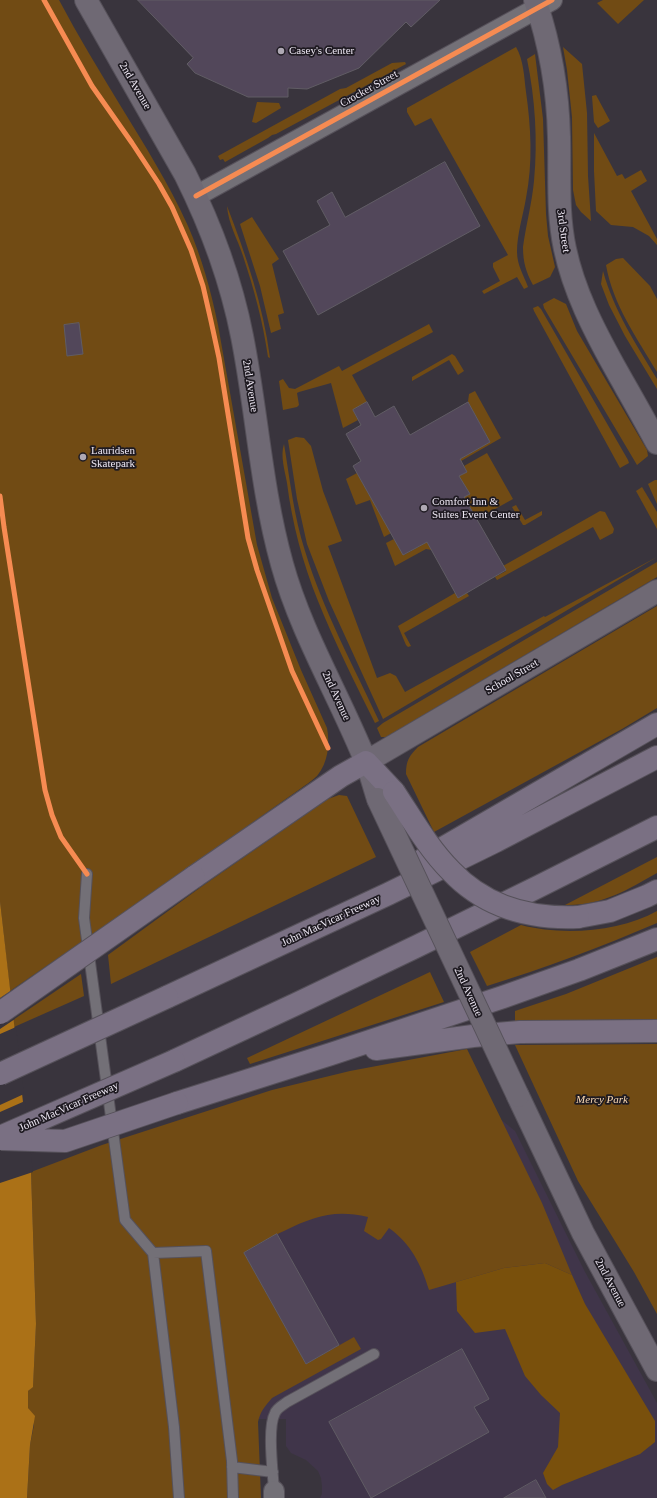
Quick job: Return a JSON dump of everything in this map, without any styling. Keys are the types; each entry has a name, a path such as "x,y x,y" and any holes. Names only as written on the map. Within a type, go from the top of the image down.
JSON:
{"highway":[{"path":"270,949 657,724"},
{"name":"John MacVicar Freeway","path":"0,1074 388,894 481,848 657,757"},
{"path":"0,1013 341,776 366,762 386,796 451,872 478,894 519,912 551,917 578,917 610,911 657,891"},
{"name":"John MacVicar Freeway","path":"0,1138 174,1060 409,950 534,889 657,826"},
{"path":"0,1138 65,1141 177,1103 331,1054 579,970 657,939"},
{"path":"331,1054 520,1032 657,1031"}],"main road":[{"name":"2nd Avenue","path":"86,0 185,174 196,196 222,264 242,334 262,469 271,519 282,564 296,608 309,639 366,762"},
{"name":"3rd Street","path":"542,3 555,86 559,138 558,189 564,248 568,265 576,289 594,330 657,443"},
{"name":"School Street","path":"366,762 657,591"},
{"name":"2nd Avenue","path":"386,796 518,1096 583,1233 657,1370"}],"street":[{"name":"Crocker Street","path":"196,196 542,3"}],"lane":[{"path":"88,874 84,918 125,1220 154,1253 174,1427 179,1498"},
{"path":"154,1253 206,1250 232,1467 233,1498"},
{"path":"232,1467 274,1487 272,1421 276,1411 287,1402 374,1354"}],"shaded area":[{"path":"0,901 31,1172 36,1324 33,1387 28,1391 28,1408 35,1416 30,1445 27,1498 0,1498"},
{"path":"499,1118 515,1131 585,1272 657,1403 657,1498 320,1498 322,1494 322,1486 318,1471 306,1460 291,1453 286,1446 286,1419 231,1419 224,1166"},
{"path":"545,1263 572,1275 585,1304 655,1421 655,1442 640,1454 553,1490 547,1484 543,1473 558,1447 560,1413 541,1395 525,1376 505,1329 475,1333 457,1311 456,1282 504,1268"}],"green space":[{"path":"0,0 59,0 156,164 188,226 202,262 218,325 257,545 272,598 301,670 327,728 328,740 324,765 313,780 10,991 0,901"},
{"path":"603,0 644,0 618,24 597,3"},
{"path":"516,47 521,58 523,69 530,132 530,172 518,238 517,252 519,266 528,287 524,289 517,277 484,294 482,291 500,281 493,267 493,263 508,255 431,118 415,126 407,112 407,108"},
{"path":"563,47 582,64 587,113 588,176 591,221 576,205 573,190 572,117"},
{"path":"535,54 543,119 548,236 555,267 550,277 533,285 525,267 523,247 533,189 536,150 534,104 527,59"},
{"path":"405,62 406,64 272,135 225,162 223,159 220,160 218,156 340,89 346,88 392,63"},
{"path":"596,95 610,121 598,128 594,122 592,96"},
{"path":"257,102 279,103 281,108 256,123 252,122"},
{"path":"594,133 617,176 622,174 625,179 641,170 647,181 631,191 657,239 657,245 649,236 633,227 611,225 596,211"},
{"path":"227,206 253,280 263,319 270,358 268,357 264,331 254,293 243,256 231,225"},
{"path":"252,217 279,259 272,264 284,313 278,315 281,329 271,333 260,286 240,224"},
{"path":"623,258 650,286 657,299 657,372 627,321 609,280 606,265 616,259"},
{"path":"603,271 619,314 657,379 657,389 625,336 609,305 601,284"},
{"path":"554,298 566,304 577,331 647,450 648,456 637,465 544,308 543,304"},
{"path":"538,306 628,460 629,463 620,468 534,311 533,308"},
{"path":"429,324 433,332 352,375 367,402 353,410 358,420 343,428 331,383 297,393 299,405 297,407 283,410 279,381 283,379 289,388 295,389 339,366 342,371"},
{"path":"452,354 455,356 464,371 458,375 449,360 412,381 412,377"},
{"path":"475,391 501,438 461,461 460,459 490,442 468,402 469,394"},
{"path":"296,437 304,438 311,446 323,491 342,541 328,546 377,678 390,673 396,676 405,692 544,616 545,617 657,557 383,719 329,601 307,544 297,499 288,440"},
{"path":"284,444 295,512 301,538 312,573 329,616 379,721 375,723 331,632 308,573 292,513 283,458"},
{"path":"487,453 513,499 477,519 464,497 469,493 459,476 467,472 464,466"},
{"path":"357,473 391,533 384,537 370,500 356,505 346,479"},
{"path":"657,480 657,504 648,484"},
{"path":"642,487 657,512 657,529 636,491"},
{"path":"516,505 525,520 542,511 542,515 523,525 512,507"},
{"path":"600,511 605,512 614,529 613,533 600,540 593,527 497,580 495,577 506,571 503,566"},
{"path":"394,539 404,555 427,542 432,550 426,549 395,566 386,543"},
{"path":"657,562 657,577 386,737 381,737 377,728 383,723"},
{"path":"455,593 458,598 467,593 469,596 404,633 411,646 408,647 398,626"},
{"path":"657,606 657,708 622,729 434,832 406,774 409,759 412,753 418,747"},
{"path":"339,795 347,796 376,857 111,984 108,955 201,887 328,799"},
{"path":"657,857 657,873 624,891 590,903 565,905"},
{"path":"657,911 657,923 573,957 487,986 470,952 521,925 554,930 590,930 626,924"},
{"path":"657,957 657,1019 515,1021 515,1011 566,994"},
{"path":"430,972 444,1002 250,1064 247,1058"},
{"path":"81,974 84,996 14,1027 13,1020"},
{"name":"Mercy Park","path":"657,1044 657,1314 634,1272 578,1181 515,1045"},
{"path":"467,1049 542,1203 572,1275 545,1263 504,1268 429,1290 419,1263 414,1255 397,1234 389,1228 381,1239 378,1240 364,1231 368,1217 335,1214 325,1215 305,1221 269,1238 244,1253 306,1364 354,1337 361,1349 272,1398 263,1409 258,1422 261,1498 27,1498 30,1445 34,1425 28,1408 28,1391 33,1386 36,1324 31,1172 102,1145 272,1090 350,1071"}],"pier":[{"path":"12,990 15,1019 0,1029 0,998"},
{"path":"16,1027 24,1094 0,1105 0,1034"},
{"path":"25,1101 33,1172 0,1183 0,1112"}],"building":[{"name":"Casey's Center","path":"138,0 440,0 411,27 406,22 359,68 307,89 288,88 288,97 248,97 195,73 187,64 193,58"},
{"path":"445,162 480,226 318,315 283,251 330,225 317,201 332,192 345,217"},
{"path":"79,323 83,354 67,356 64,325"},
{"name":"Comfort Inn & Suites Event Center","path":"367,402 375,417 394,406 410,435 468,402 490,442 460,459 467,472 459,476 470,494 464,497 506,570 458,598 427,542 403,555 353,466 361,461 346,434 361,425 353,410"},
{"path":"277,1234 339,1345 306,1364 244,1253"},
{"path":"462,1349 489,1399 474,1407 489,1432 371,1498 329,1422"},
{"path":"536,1480 546,1498 504,1498"}],"cycle path":[{"path":"44,0 92,86 159,184 172,207 191,250 203,286 219,358 248,538 257,570 292,671 328,748"},
{"path":"196,196 552,0"},
{"path":"0,496 45,790 52,815 61,837 87,874"}],"place":[{"name":"Casey's Center","path":"281,51"},
{"name":"Lauridsen Skatepark","path":"83,457"},
{"name":"Comfort Inn & Suites Event Center","path":"424,508"}]}
